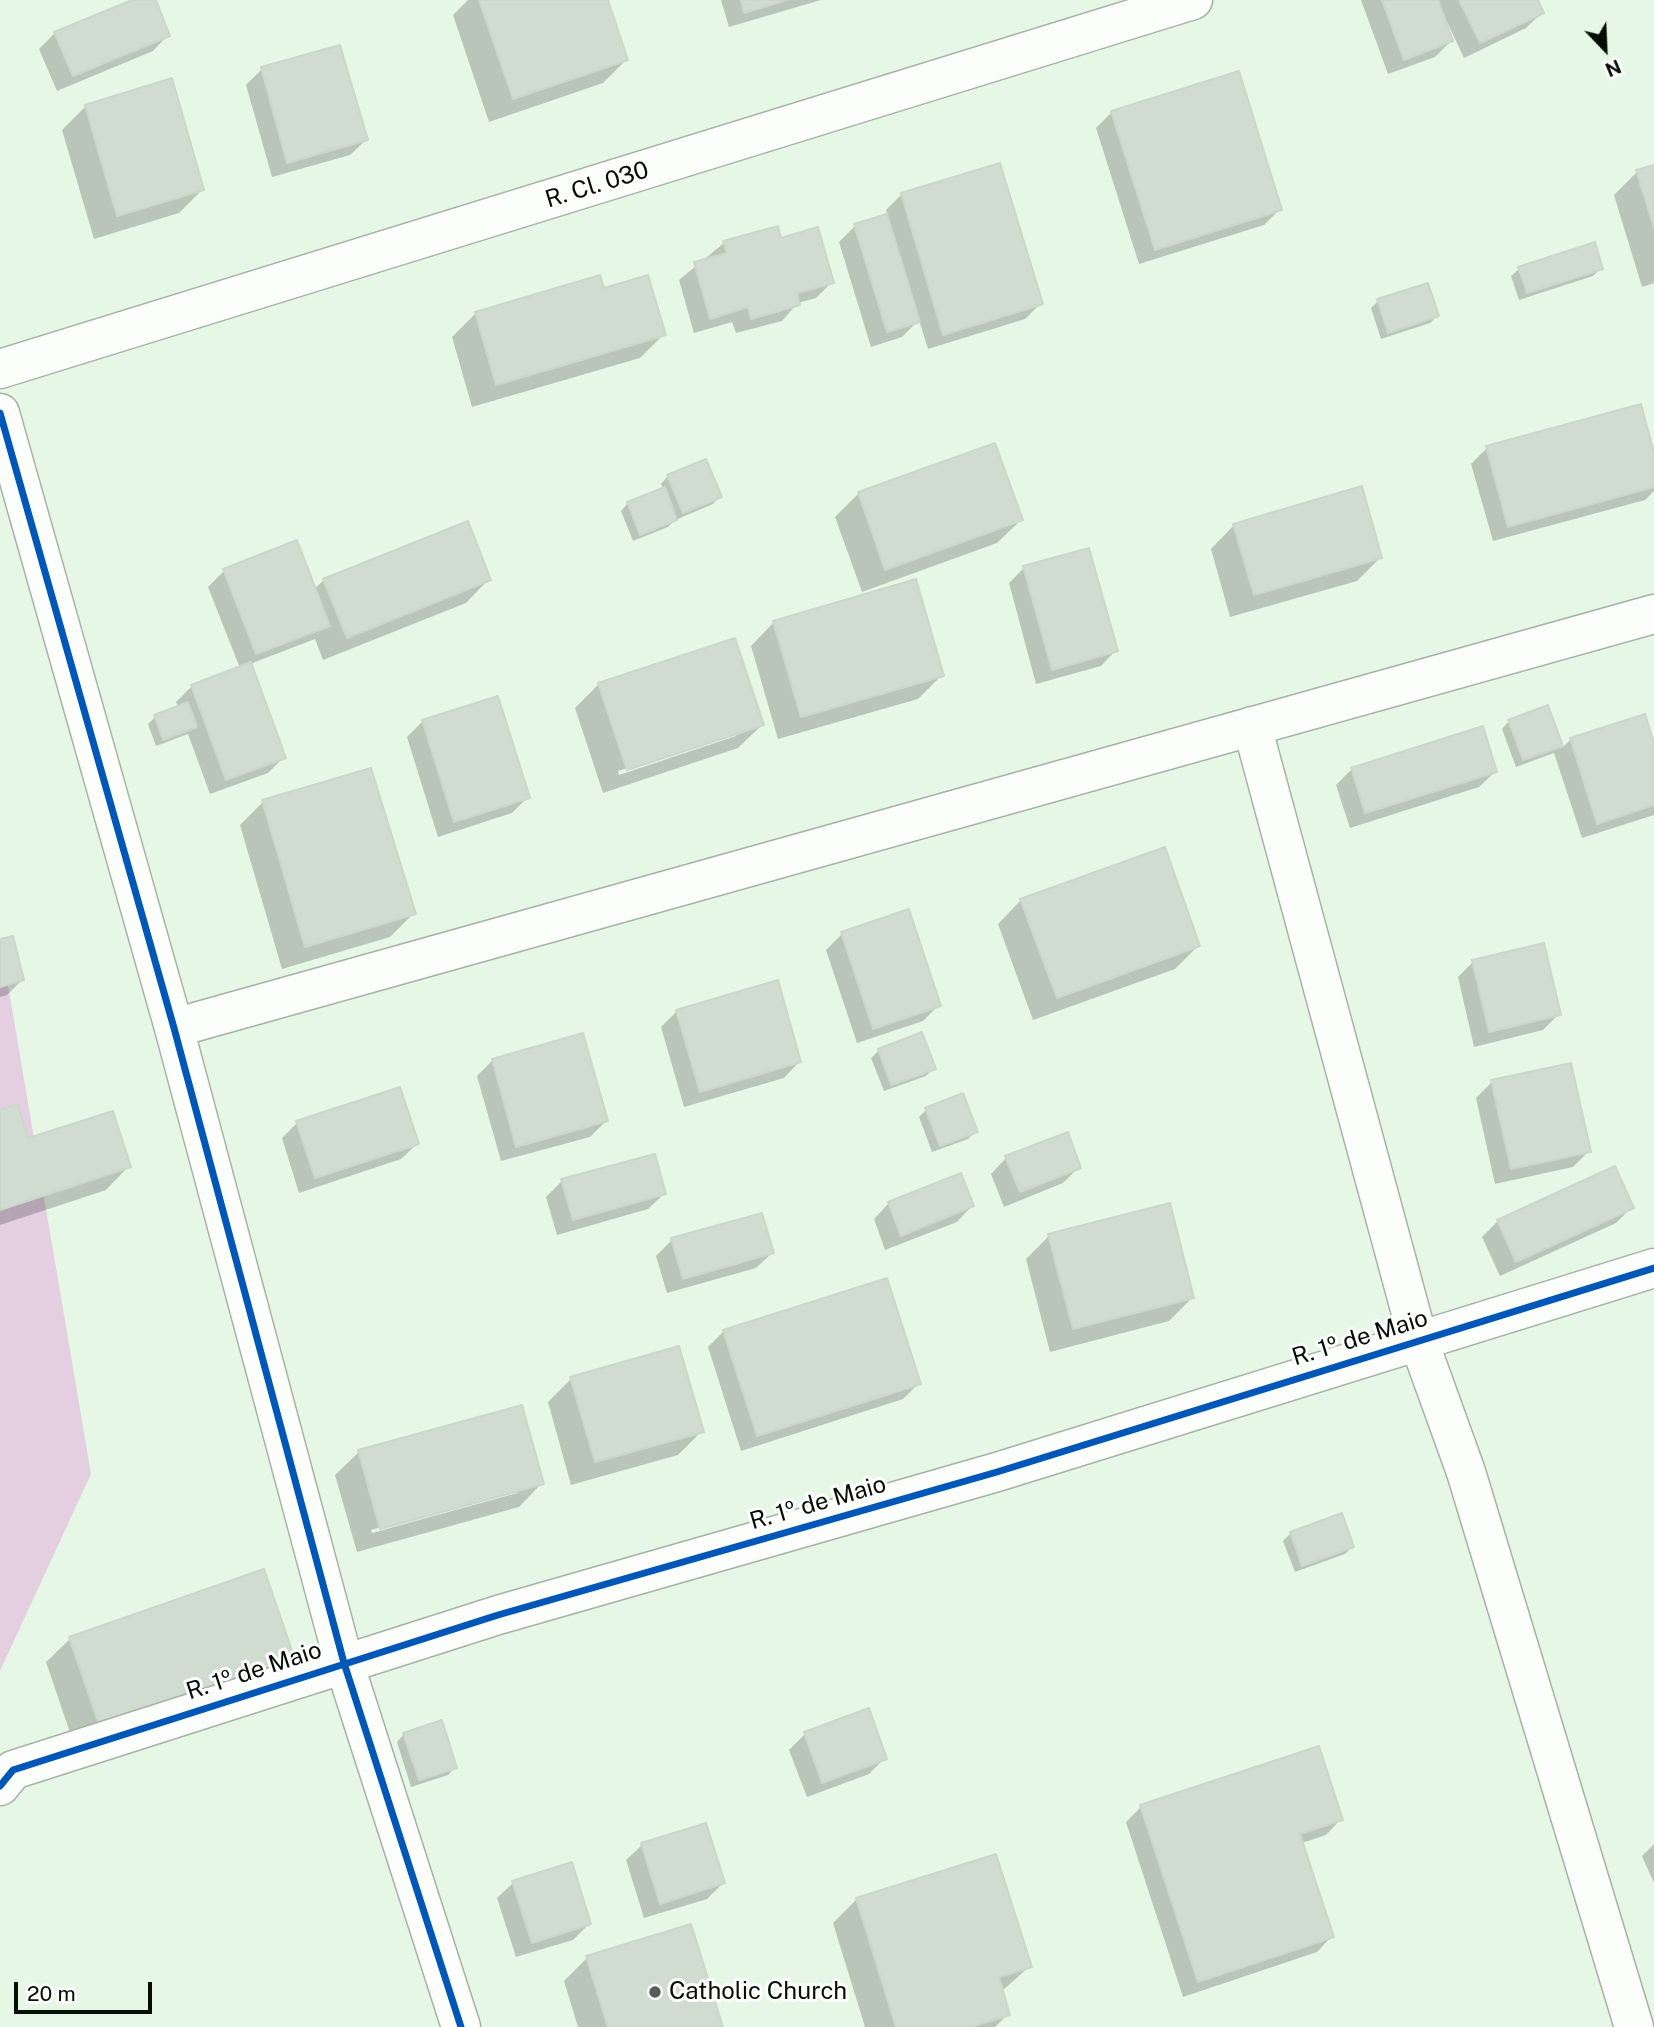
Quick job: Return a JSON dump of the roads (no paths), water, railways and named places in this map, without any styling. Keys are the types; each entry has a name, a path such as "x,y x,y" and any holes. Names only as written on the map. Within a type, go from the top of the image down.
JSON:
{"street":[{"name":"R. Cl. 030","path":"0,369 1193,0"},
{"path":"0,413 174,1028 344,1663 461,2027"},
{"path":"174,1028 1654,614"},
{"path":"1252,726 1418,1339 1466,1472 1634,2027"},
{"name":"R. 1º de Maio","path":"0,1786 13,1770 344,1663 498,1615 997,1472 1418,1339 1654,1268"}],"place":[{"name":"Catholic Church","path":"655,1992"}]}
